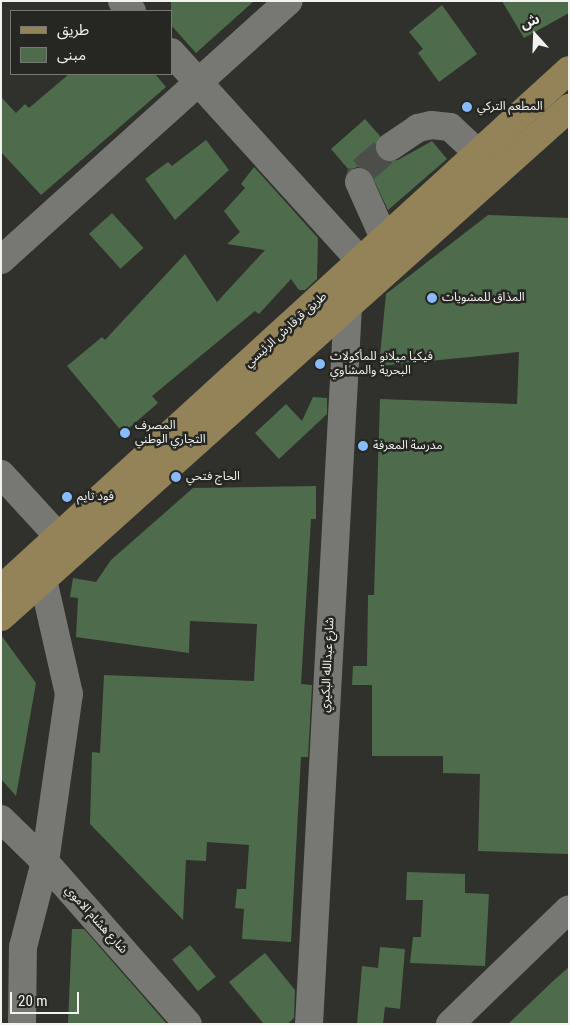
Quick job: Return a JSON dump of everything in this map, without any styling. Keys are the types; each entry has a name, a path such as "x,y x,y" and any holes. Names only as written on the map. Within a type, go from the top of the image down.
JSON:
{"main road":[{"name":"طريق قرقارش الرئيسي","path":"1,589 362,263 477,152 569,70"},
{"name":"طريق قرقارش الرئيسي","path":"1,617 569,108"}],"street":[{"path":"122,1 131,10"},
{"path":"1,260 290,1"},
{"path":"172,53 362,263"},
{"path":"390,147 418,128 431,125 450,127 477,152"},
{"path":"359,182 385,240"},
{"name":"شارع عبدالله البكيري","path":"309,1024 348,307"},
{"path":"1,474 58,536"},
{"path":"22,1024 24,947 45,862 69,694 43,580"},
{"name":"شارع هشام الاموي","path":"1,819 45,862 188,1024"},
{"path":"450,1024 569,909"},
{"path":"1,966 24,947"}],"building":[{"path":"171,1 254,1 196,53 172,26"},
{"path":"502,1 569,1 569,13 524,38"},
{"path":"442,5 477,54 439,82 418,53 423,49 409,32"},
{"path":"68,75 156,75 166,87 41,195 1,152 1,97 16,113 25,104 29,108"},
{"path":"365,119 380,136 375,149 384,161 398,160 432,141 447,159 388,210 369,170 360,166 349,170 331,149"},
{"path":"206,140 229,170 175,220 145,179 168,162 172,166"},
{"path":"254,167 318,238 317,279 305,290 299,290 291,279 259,314 255,311 152,396 158,403 123,433 67,366 102,337 105,340 185,254 217,302 265,250 227,244 240,232 224,211 245,188 241,184"},
{"path":"112,213 143,248 120,269 89,234"},
{"path":"488,215 569,218 569,854 478,851 480,774 443,773 443,756 372,756 372,685 352,685 353,666 367,666 368,595 374,595 380,399 517,404 519,352 379,366 386,294"},
{"path":"313,397 327,398 327,414 279,459 255,433 286,404 302,421"},
{"path":"316,486 316,519 311,519 301,684 312,685 308,757 301,757 291,942 242,939 244,909 235,908 237,889 246,889 249,845 207,842 206,861 186,860 183,920 90,824 92,752 100,753 104,675 254,681 257,624 190,621 189,653 76,637 78,598 70,597 73,578 96,582 111,560 193,488"},
{"path":"1,635 36,683 16,796 1,779"},
{"path":"407,872 465,874 465,893 489,894 485,966 410,963 413,937 421,937 423,900 406,900"},
{"path":"72,929 84,929 167,1024 68,1024"},
{"path":"190,945 216,977 198,991 172,959"},
{"path":"380,947 405,949 400,1009 385,1007 383,1024 357,1024 362,966 378,968"},
{"path":"265,953 295,990 294,1018 287,1024 264,1024 229,982"},
{"path":"569,967 569,1024 508,1024 552,982"}],"tunnel":[{"path":"359,182 362,171 390,147"}],"place":[{"name":"المطعم التركي","path":"467,107"},
{"name":"المذاق للمشويات","path":"432,298"},
{"name":"فيكيا ميلانو للمأكولات البحرية والمشاوي","path":"320,364"},
{"name":"المصرف التجاري الوطني","path":"125,433"},
{"name":"مدرسة المعرفة","path":"363,446"},
{"name":"الحاج فتحي","path":"176,477"},
{"name":"فود تايم","path":"67,497"}]}
